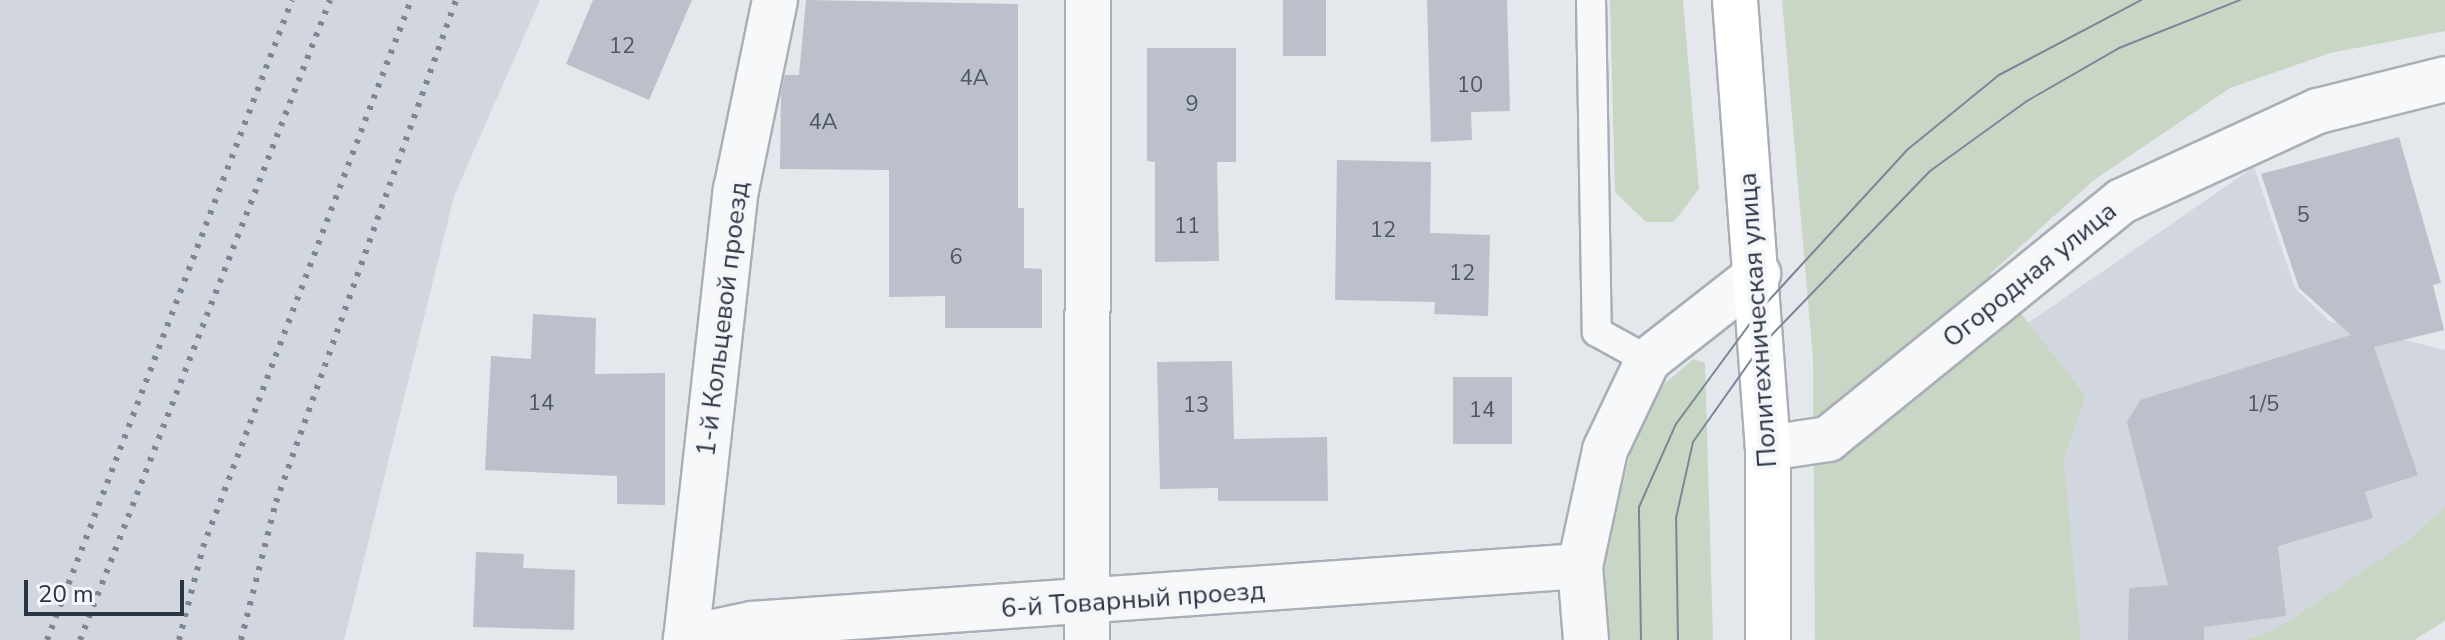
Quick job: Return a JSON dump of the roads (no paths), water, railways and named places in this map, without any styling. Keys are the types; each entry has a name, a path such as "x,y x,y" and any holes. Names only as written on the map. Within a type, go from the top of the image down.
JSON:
{"main road":[{"name":"Политехническая улица","path":"1735,0 1758,274 1768,448 1768,640"}],"street":[{"name":"1-й Кольцевой проезд","path":"686,639 736,190 775,0"},
{"path":"1087,622 1088,0"},
{"name":"Огородная улица","path":"1768,448 1828,439 2122,201 2318,111 2445,79"},
{"path":"1586,640 1580,566 1605,450 1648,360 1758,274"},
{"name":"6-й Товарный проезд","path":"686,639 752,624 1087,622 1580,566"}],"lane":[{"path":"1591,0 1597,332 1648,360"}],"tram line":[{"path":"1641,640 1639,507 1676,424 1760,310 1907,150 1999,75 2141,0"},
{"path":"1678,640 1676,518 1693,442 1761,346 1930,171 2027,101 2119,48 2240,0"}],"railway":[{"path":"47,640 292,0"},
{"path":"80,640 330,0"},
{"path":"179,640 203,547 411,0"},
{"path":"241,640 276,502 456,0"}]}
